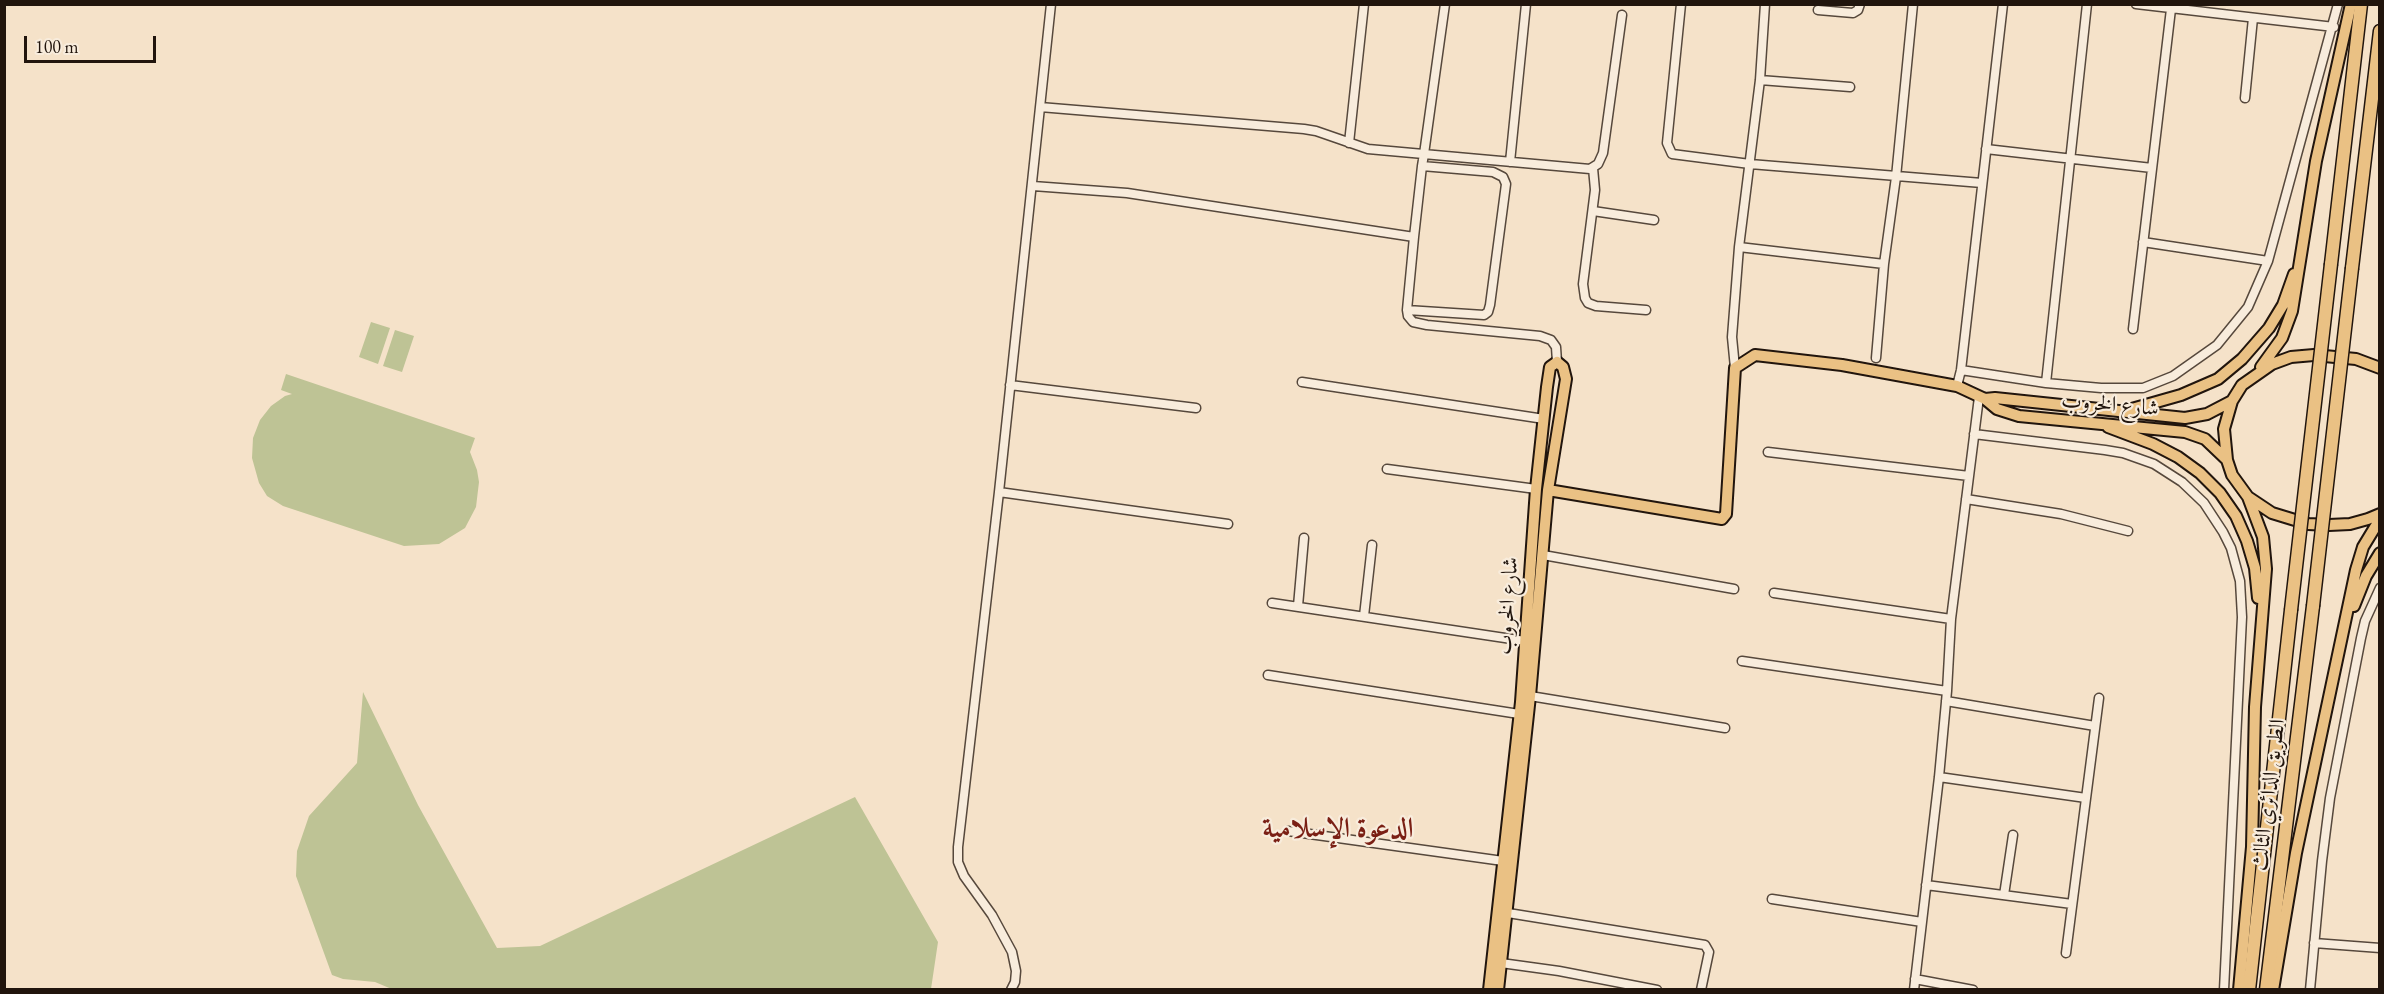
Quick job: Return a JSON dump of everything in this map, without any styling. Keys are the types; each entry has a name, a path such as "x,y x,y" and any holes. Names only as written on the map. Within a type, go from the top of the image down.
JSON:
{"highway":[{"path":"2249,990 2361,4"},
{"name":"الطريق الدائري الثالث","path":"2266,990 2379,31"}],"main road":[{"path":"2256,373 2282,338 2290,320 2316,161 2351,4"},
{"path":"2121,412 2206,385 2218,379 2242,359 2269,328 2283,305 2307,222"},
{"name":"شارع الخروب","path":"1735,368 1755,355 1789,357 1957,386 1982,398 1997,409 2011,414 2192,434 2210,443 2227,460"},
{"path":"2239,990 2252,847 2254,743 2266,557 2261,529 2248,497 2232,474 2227,460 2224,429 2232,401 2242,385 2256,373 2272,364 2291,357 2314,355 2356,359 2379,368"},
{"name":"شارع الخروب","path":"1489,990 1502,911 1530,696 1548,490 1566,379 1563,367 1557,362 1550,367 1549,373 1536,489 1519,714 1503,861 1502,911 1501,963 1498,990"},
{"path":"1548,490 1722,519 1726,514 1735,368"},
{"name":"شارع الخروب","path":"1982,398 2193,417 2207,414 2232,401"},
{"path":"2100,423 2153,444 2178,457 2211,483 2228,504 2242,528 2252,555 2257,585 2260,641"},
{"path":"2248,497 2272,513 2308,524 2350,524 2379,514"},
{"path":"2273,990 2296,853 2359,558 2369,534 2379,519"},
{"path":"2339,652 2359,591 2379,553"}],"street":[{"path":"1011,990 1015,982 1016,971 1012,952 958,862 959,830 999,492 1051,4"},
{"path":"1349,143 1364,4"},
{"path":"1444,4 1422,166 1408,316 1413,322 1427,325 1540,336 1551,340 1556,347 1557,362"},
{"path":"1510,162 1526,4"},
{"path":"1681,4 1668,148 1676,156 1982,183"},
{"path":"1735,368 1732,337 1739,247 1760,80 1765,4"},
{"path":"1818,10 1853,13 1858,10 1860,4"},
{"path":"1876,358 1884,264 1896,177 1913,4"},
{"path":"1957,386 1961,370 2003,4"},
{"path":"2046,383 2087,4"},
{"path":"2136,4 2334,27"},
{"path":"1961,370 2046,383 2143,388 2174,376 2217,345 2244,314 2256,294 2268,261 2334,27 2338,4"},
{"path":"2133,329 2171,9"},
{"path":"1040,107 1304,129 1368,149 1587,169 1598,164 1603,153 1622,15"},
{"path":"2245,98 2253,18"},
{"path":"1760,80 1850,87"},
{"path":"1986,149 2152,168"},
{"path":"1407,310 1475,315 1484,315 1488,312 1506,184 1503,177 1493,172 1422,166"},
{"path":"1593,168 1595,190 1583,284 1584,298 1588,303 1596,306 1646,310"},
{"path":"1033,186 1127,193 1414,237"},
{"path":"1593,211 1654,220"},
{"path":"2143,242 2268,261"},
{"path":"1739,247 1884,264"},
{"path":"1302,382 1544,419"},
{"path":"1010,385 1196,408"},
{"path":"1914,990 1939,777 1951,620 1974,434 1982,398"},
{"path":"1974,434 2105,450 2123,453 2154,464 2182,482 2204,503 2223,531 2231,548 2240,581 2242,617 2224,990"},
{"path":"1768,452 1969,476"},
{"path":"1387,469 1536,489"},
{"path":"999,492 1228,524"},
{"path":"1966,499 2061,514 2128,531"},
{"path":"1298,606 1304,538"},
{"path":"1364,616 1372,545"},
{"path":"1543,555 1734,589"},
{"path":"2310,990 2325,830 2337,755 2365,621 2379,588"},
{"path":"1774,593 1951,620"},
{"path":"1272,603 1525,641"},
{"path":"1742,661 1947,691"},
{"path":"1268,675 1519,714"},
{"path":"1530,696 1725,728"},
{"path":"2066,953 2099,698"},
{"path":"1946,701 2095,726"},
{"path":"1939,777 2086,798"},
{"path":"1287,831 1503,861"},
{"path":"2004,896 2013,835"},
{"path":"1926,885 2072,904"},
{"path":"1772,899 1922,922"},
{"path":"1502,911 1705,945 1709,952 1701,990"},
{"path":"2314,943 2379,948"},
{"path":"1501,963 1559,971 1657,990"},
{"path":"1915,979 1973,990"}],"green space":[{"path":"371,322 390,328 378,364 359,357"},
{"path":"395,330 414,336 402,372 383,366"},
{"path":"286,374 475,438 470,452 479,482 476,507 465,528 439,544 404,546 283,506 267,496 259,483 252,458 253,438 260,420 271,406 292,394 281,390"},
{"path":"363,692 418,805 497,948 540,946 855,797 938,942 931,989 394,990 375,982 343,979 332,975 296,876 297,851 309,816 357,763"}],"district":[{"name":"الدعوة الإسلامية","path":"1338,829"}]}
